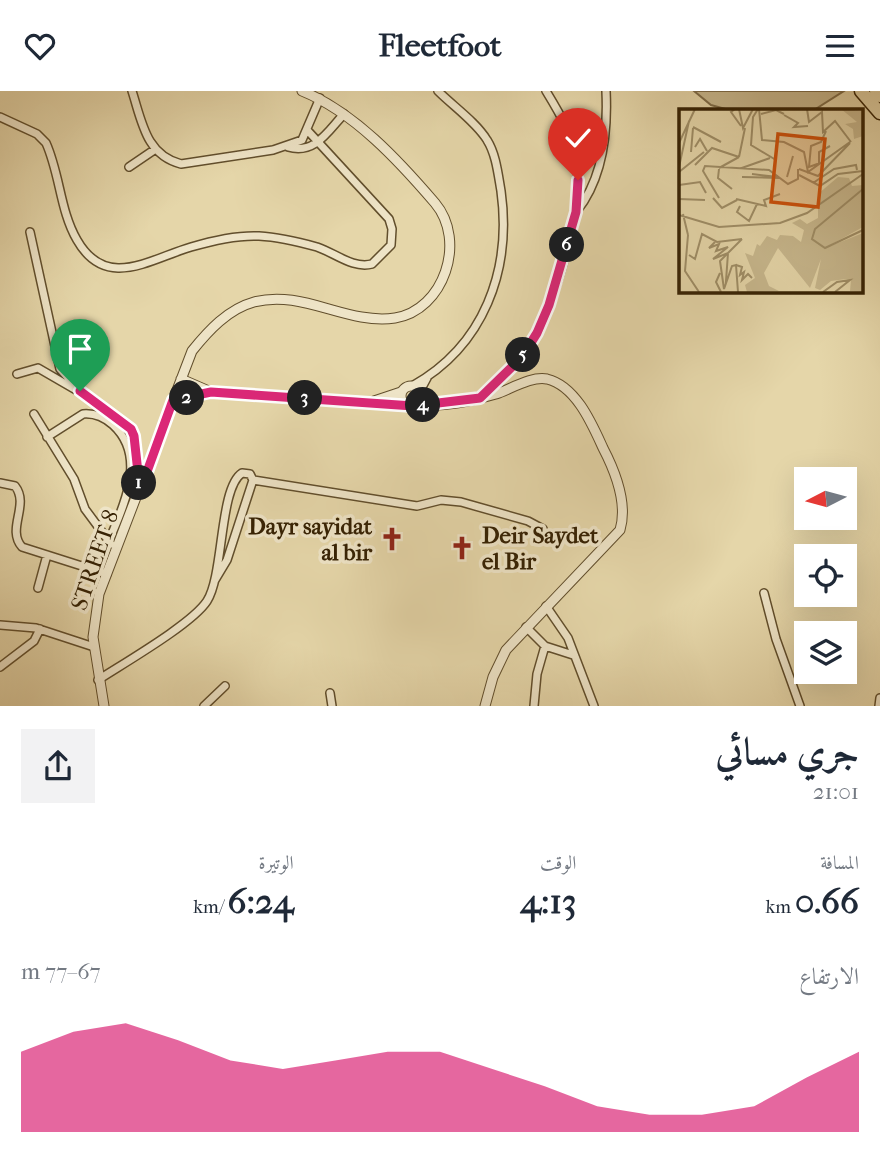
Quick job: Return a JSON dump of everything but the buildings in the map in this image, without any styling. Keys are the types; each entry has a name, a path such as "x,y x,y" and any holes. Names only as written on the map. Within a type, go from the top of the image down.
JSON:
{"highway":[{"path":"861,91 880,113"},
{"path":"876,91 880,96"}],"street":[{"path":"132,91 145,133 155,150 167,160 196,163 288,146 302,140 320,98"},
{"name":"STREET 8","path":"104,706 98,680 93,622 107,574 192,351 206,334 235,311 254,302 280,299 304,301 370,320 397,318 425,304 441,281 450,258 449,240 438,207 344,114 320,98 302,91"},
{"path":"173,400 211,392 405,405 418,394 428,377 468,339 478,324 499,266 504,222 496,165 487,139 438,91"},
{"path":"480,398 522,357 537,333 549,305 576,212 578,180 569,133 546,91"},
{"path":"576,212 590,194 594,181 605,133 606,91"},
{"path":"288,146 302,149 318,143 344,114"},
{"path":"0,117 40,136 46,143 69,224 77,241 98,263 110,268 130,268 192,246 253,236 317,247 357,265 372,264 391,245 392,229 389,219 308,131"},
{"path":"129,167 155,150"},
{"path":"578,180 594,181"},
{"path":"30,232 56,357 65,378 131,429 140,491"},
{"path":"17,374 38,368 80,391"},
{"path":"181,379 211,392"},
{"path":"369,402 401,392 418,394 435,405 480,398 538,379 559,385 571,395 590,419 608,457 623,507 620,530 526,627 499,663 485,706"},
{"path":"401,392 405,405"},
{"path":"34,414 74,479 85,509 116,551"},
{"path":"47,437 83,414 106,419 121,433 128,447 131,482 109,541"},
{"path":"98,680 201,610 211,594 215,580 235,480 244,472 253,480 418,506 448,500 528,521 542,529"},
{"path":"215,580 227,560 253,480"},
{"path":"0,483 15,486 20,495 16,532 18,543 107,574"},
{"path":"38,588 47,555"},
{"path":"764,593 776,639 800,706"},
{"path":"546,606 564,629 594,706"},
{"path":"0,625 40,629 94,647"},
{"path":"526,627 545,646 573,655"},
{"path":"0,667 34,641 40,629"},
{"path":"534,706 540,659 545,646"},
{"path":"204,706 225,686"},
{"path":"330,693 332,706"},
{"path":"880,698 880,706"}],"shaded area":[{"path":"694,91 844,91 816,109 725,109 711,105"}],"place":[{"name":"Dayr sayidat al bir","path":"392,539"},
{"name":"Deir Saydet el Bir","path":"462,548"}],"route":[{"path":"80,391 131,429 140,491 173,400 211,392 409,406 453,404 480,398 522,357 537,333 549,305 576,212 578,180"}]}
